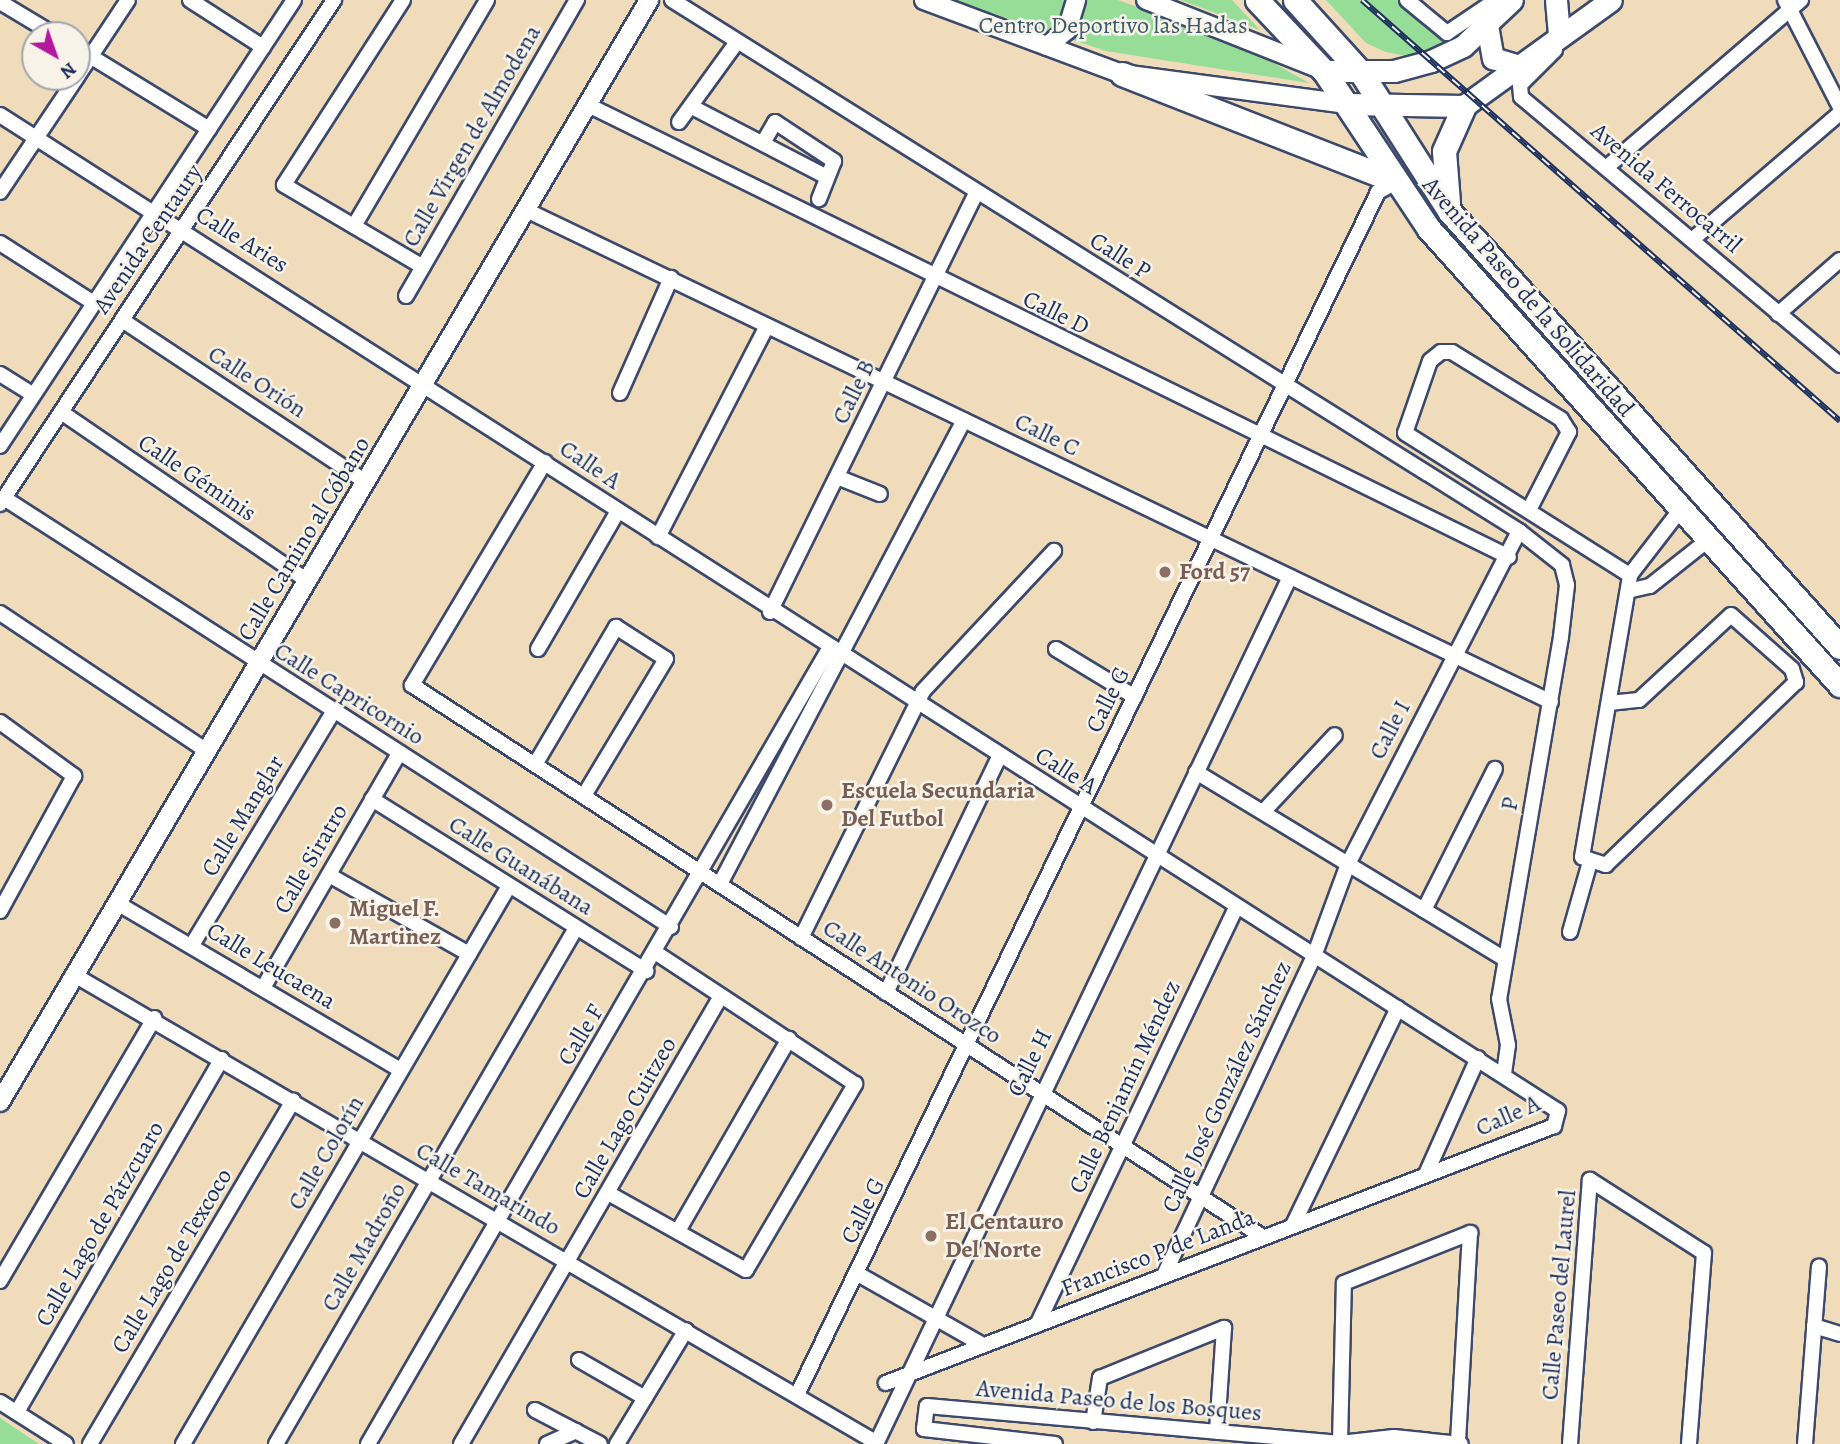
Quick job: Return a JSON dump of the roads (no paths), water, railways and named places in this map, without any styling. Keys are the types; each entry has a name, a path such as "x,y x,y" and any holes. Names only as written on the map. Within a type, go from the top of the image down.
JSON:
{"main road":[{"name":"Avenida Paseo de la Solidaridad","path":"1257,0 1324,71 1347,104 1393,182 1708,540 1840,685"},
{"name":"Avenida Paseo de la Solidaridad","path":"1295,0 1362,74 1450,212 1840,647"},
{"path":"1324,71 1362,74 1431,61 1487,25 1506,0"},
{"path":"1556,0 1559,35"},
{"path":"1450,212 1444,151 1464,106 1516,65 1611,0"},
{"path":"1487,25 1493,58 1516,65"},
{"path":"1122,74 1393,182"},
{"path":"1347,104 1464,106"}],"street":[{"path":"128,0 91,56 209,129"},
{"path":"190,0 263,47"},
{"name":"Avenida Centaury","path":"0,446 294,0"},
{"name":"Avenida Centaury","path":"2,501 334,0"},
{"path":"403,0 284,185 423,267"},
{"path":"354,226 487,0"},
{"name":"Calle Virgen de Almodena","path":"406,296 577,0"},
{"name":"Calle Camino al Cóbano","path":"0,1102 367,483 524,209 649,0"},
{"name":"Calle P","path":"672,0 1519,531 1542,551"},
{"path":"924,0 1122,74 1347,104"},
{"path":"1047,46 1067,30 1076,0"},
{"path":"1146,0 1324,71"},
{"path":"1407,0 1447,33 1506,0"},
{"path":"0,2 32,21"},
{"path":"1607,167 1792,3 1840,107"},
{"name":"Avenida Ferrocarril","path":"1559,35 1555,51 1518,92 1840,365"},
{"path":"679,122 737,42"},
{"path":"0,192 67,91"},
{"name":"Calle D","path":"586,104 1260,439 1509,556"},
{"path":"692,107 827,177"},
{"path":"1693,239 1840,113"},
{"name":"Calle Aries","path":"0,115 424,382"},
{"path":"763,143 775,122 834,161 819,199"},
{"name":"Calle G","path":"797,1395 858,1274 1378,192 1393,182"},
{"name":"Calle B","path":"770,612 886,382 977,192"},
{"name":"Calle C","path":"524,209 1551,702"},
{"path":"0,243 94,303"},
{"path":"1777,314 1840,260"},
{"path":"620,393 671,278"},
{"name":"Calle Orión","path":"122,320 367,483"},
{"path":"657,537 767,326"},
{"path":"1529,510 1569,432 1561,419 1452,352 1440,352 1430,360 1405,433 1630,575"},
{"path":"0,374 33,396"},
{"name":"Calle A","path":"424,382 770,612 920,697 1000,755 1236,908 1504,1074 1558,1111 1554,1126 1426,1174"},
{"name":"Calle Géminis","path":"61,412 308,581"},
{"path":"720,884 843,655 964,420"},
{"name":"Calle Antonio Orozco","path":"545,462 412,685 585,794 801,938 1263,1237"},
{"path":"837,477 880,494"},
{"name":"Calle Capricornio","path":"2,501 671,927"},
{"path":"1609,703 1639,700 1731,615 1792,669 1796,682 1605,865 1582,857 1609,703 1632,590 1630,575 1681,509"},
{"path":"538,649 618,512"},
{"name":"Calle I","path":"1314,956 1348,863 1454,656 1509,556 1519,531"},
{"path":"1632,590 1650,586 1708,540"},
{"path":"801,938 920,697 1055,551"},
{"name":"P","path":"1504,1074 1508,1045 1499,999 1551,702 1567,584 1562,565 1542,551"},
{"name":"Calle H","path":"876,1444 1041,1092 1290,578"},
{"path":"0,613 207,751"},
{"path":"537,763 616,627 666,659 585,794"},
{"name":"Calle F","path":"368,1444 646,971 830,647"},
{"path":"1056,649 1135,697"},
{"name":"Calle Manglar","path":"192,945 333,712"},
{"path":"0,722 74,776 0,911"},
{"path":"1263,812 1335,735"},
{"name":"Calle Siratro","path":"263,988 399,753"},
{"path":"886,993 1000,755"},
{"path":"1424,910 1495,769"},
{"path":"1196,772 1505,959"},
{"name":"Calle Guanábana","path":"372,799 646,971"},
{"path":"1570,932 1590,862"},
{"path":"329,875 468,954"},
{"name":"Calle Colorín","path":"183,1444 509,886"},
{"name":"Calle Leucaena","path":"117,903 400,1070"},
{"name":"Calle Benjamín Méndez","path":"1037,1325 1236,908"},
{"name":"Calle Madroño","path":"276,1444 576,928"},
{"path":"608,1193 746,1270 855,1084 656,953"},
{"name":"Calle José González Sánchez","path":"1164,1275 1314,956"},
{"name":"Calle Tamarindo","path":"76,976 155,1018 876,1444"},
{"name":"Calle Lago Cuitzeo","path":"461,1444 721,996"},
{"path":"1293,1225 1398,1008"},
{"path":"0,1281 155,1018"},
{"path":"678,1231 789,1039"},
{"path":"1426,1174 1478,1058"},
{"name":"Calle Lago de Pátzcuaro","path":"17,1412 222,1059"},
{"name":"Calle Lago de Texcoco","path":"90,1444 293,1101"},
{"name":"Francisco P de Landa","path":"886,1383 1426,1174"},
{"name":"Calle Paseo del Laurel","path":"1570,1444 1590,1180 1704,1253 1689,1444"},
{"path":"1340,1443 1343,1283 1470,1233 1460,1444"},
{"path":"1805,1444 1819,1267"},
{"path":"858,1274 983,1345"},
{"path":"1814,1326 1840,1334"},
{"path":"1093,1422 1100,1378 1224,1328 1217,1432"},
{"path":"617,1444 686,1331"},
{"path":"579,1360 645,1398"},
{"path":"0,1402 66,1444"},
{"name":"Avenida Paseo de los Bosques","path":"1055,1444 977,1440 925,1429 927,1406 1156,1429 1340,1443 1393,1441 1460,1444"},
{"path":"535,1410 600,1444"},
{"path":"1155,1444 1156,1429"},
{"path":"547,1444 576,1431"}],"railway":[{"path":"1362,0 1840,421"}],"place":[{"name":"Ford 57","path":"1165,572"},
{"name":"Escuela Secundaria Del Futbol","path":"827,805"},
{"name":"Miguel F. Martinez","path":"335,923"},
{"name":"El Centauro Del Norte","path":"931,1236"}],"park label":[{"name":"Centro Deportivo las Hadas","path":"1113,26"}]}
